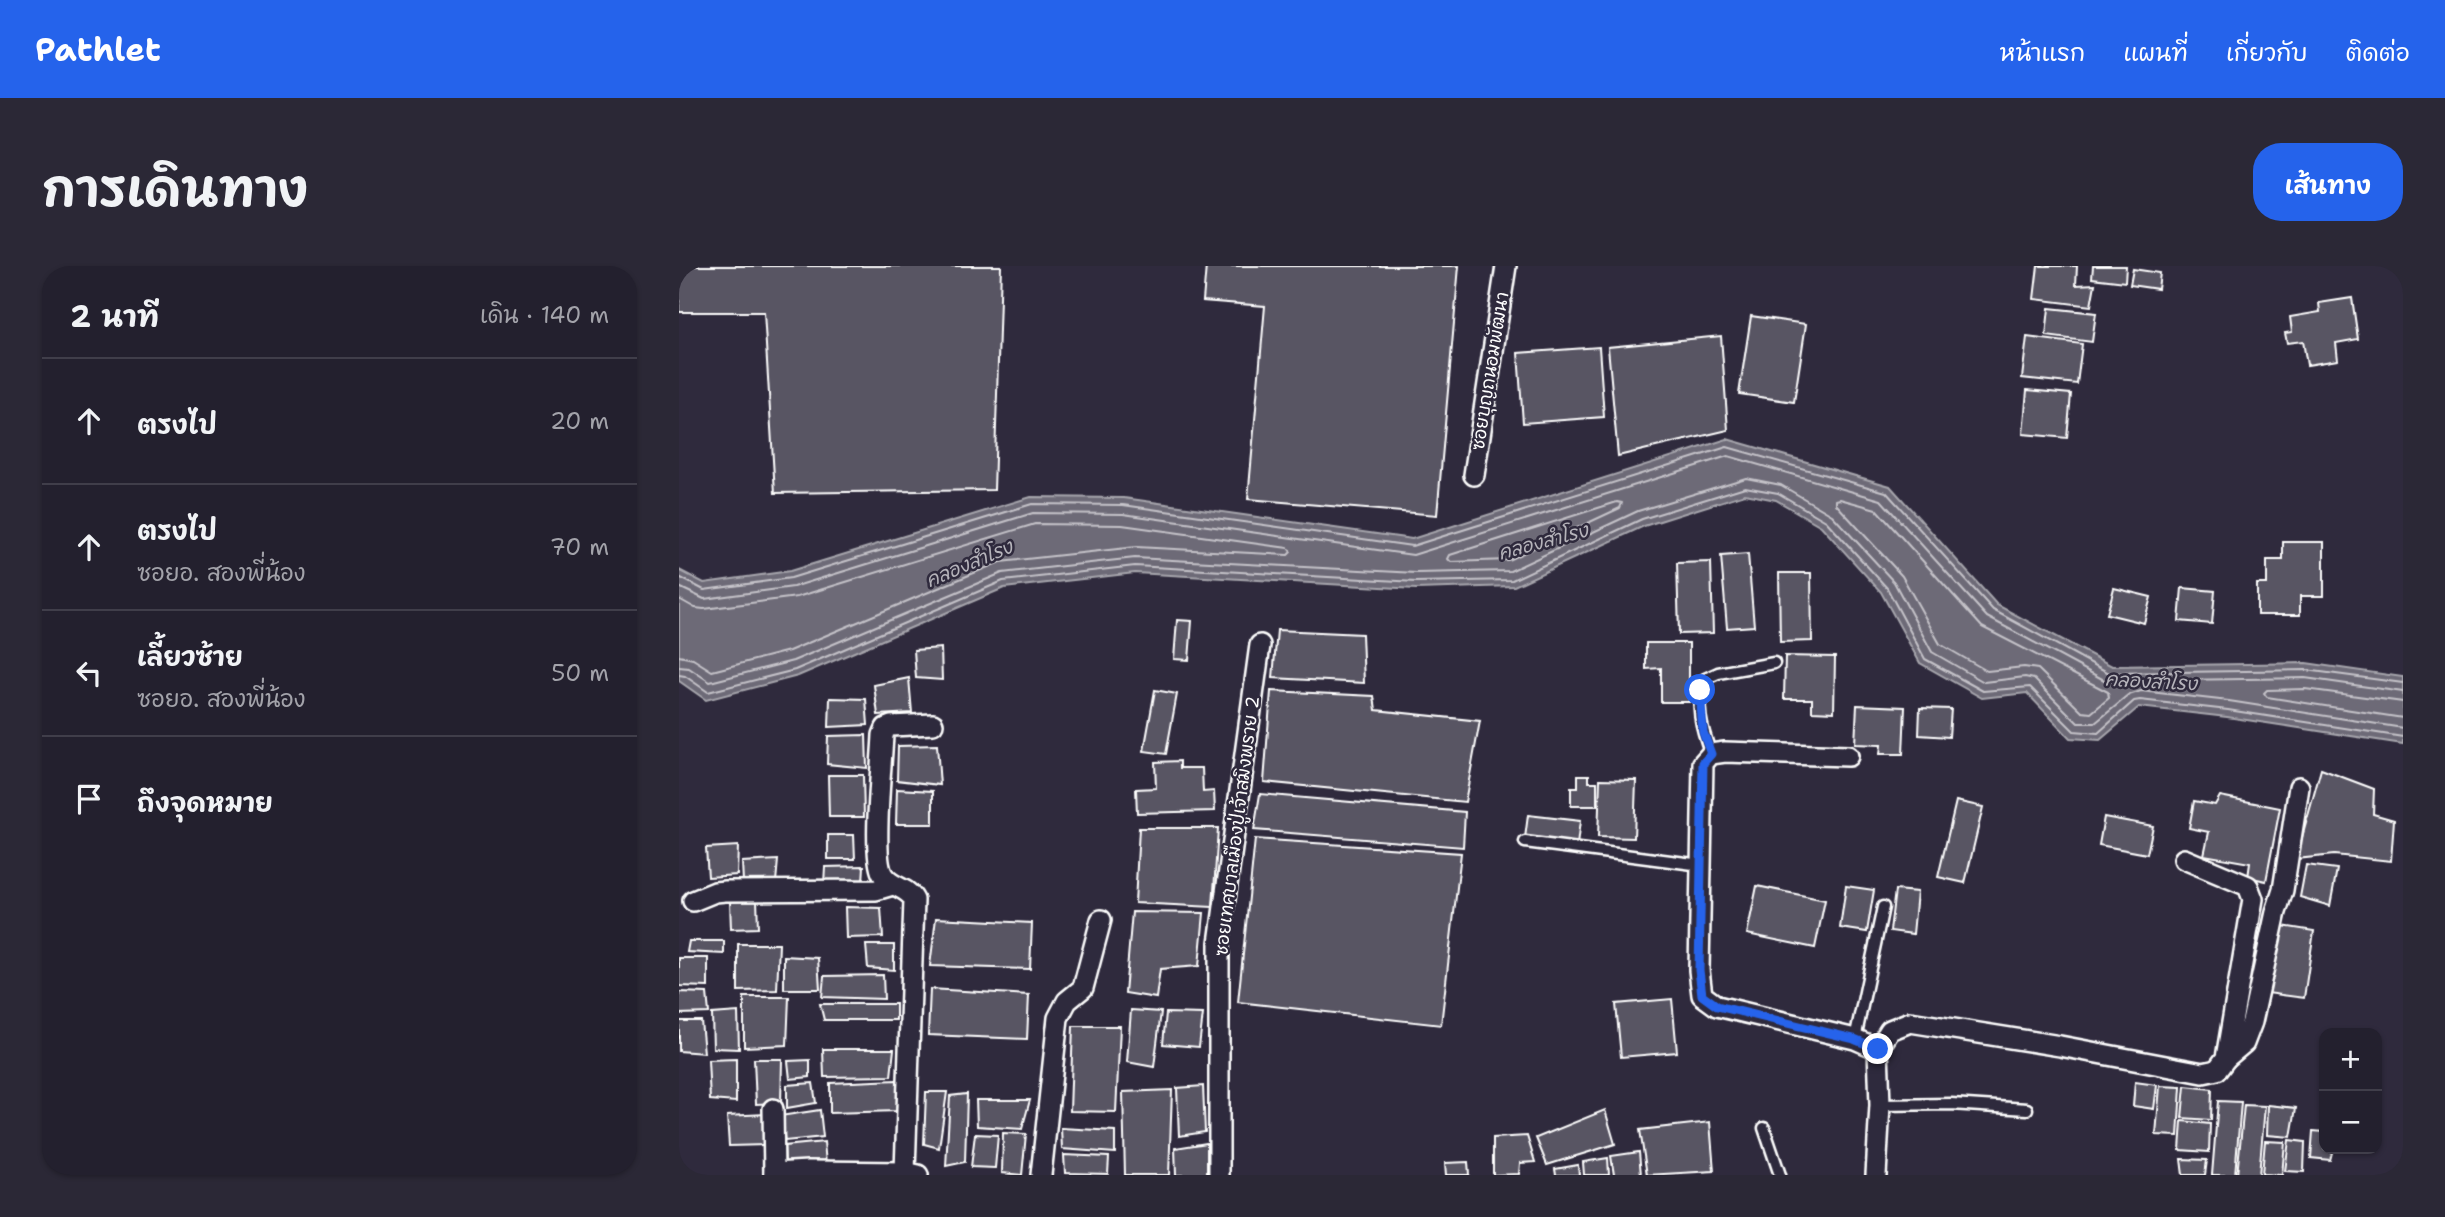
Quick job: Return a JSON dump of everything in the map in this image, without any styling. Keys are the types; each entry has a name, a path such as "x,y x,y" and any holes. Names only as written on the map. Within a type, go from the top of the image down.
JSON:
{"street":[{"name":"ซอยบุญถนอมพัฒนา","path":"1474,475 1506,266"},
{"name":"ซอยเทศบาลเมืองปู่เจ้าสมิงพราย 2","path":"1219,1175 1219,943 1261,645"},
{"path":"773,1109 774,1174 809,1171 912,1174 914,900 907,890 893,885 884,877 877,857 883,735 886,728 891,726 933,724"},
{"path":"1849,756 1725,752 1711,754 1703,763 1699,970 1702,995 1717,1006 1854,1039 1878,1049"},
{"path":"1877,1175 1880,1105 1878,1049 1889,1030 1910,1022 2203,1073 2217,1070 2226,1058 2244,1043 2252,1021 2283,890 2299,787"},
{"path":"2184,859 2248,886 2253,899 2226,1058"},
{"path":"693,901 725,891 876,890 893,885"},
{"path":"1041,1175 1058,1018 1067,1001 1083,988 1101,920"}],"lane":[{"path":"1711,754 1703,732 1700,707 1700,690 1705,679 1718,673 1774,663"},
{"path":"1525,842 1701,865"},
{"path":"1854,1039 1883,907"},
{"path":"1880,1105 1951,1104 2027,1109"},
{"path":"1765,1128 1780,1175"}],"water":[{"name":"คลองสำโรง","path":"1727,439 1890,486 1997,605 2112,666 2306,663 2403,677 2403,744 2227,717 2139,707 2100,740 2070,738 2027,693 1982,698 1920,663 1881,592 1821,526 1776,500 1745,494 1644,526 1514,586 1416,589 1135,573 1004,588 798,676 706,700 679,681 679,570 704,583 790,571 1031,497 1124,498 1412,539"}],"building":[{"path":"679,266 1001,266 994,490 775,493 764,312 679,312"},
{"path":"1206,266 1459,266 1437,515 1248,499 1265,306 1203,301"},
{"path":"2038,266 2077,266 2076,285 2095,284 2091,306 2034,299"},
{"path":"2093,266 2126,266 2125,282 2092,278"},
{"path":"2133,269 2160,273 2158,289 2130,285"},
{"path":"2352,298 2358,339 2336,343 2338,360 2307,365 2303,341 2287,343 2285,333 2292,332 2290,317 2320,312 2319,303"},
{"path":"2049,308 2096,313 2092,342 2046,336"},
{"path":"1751,316 1806,324 1794,402 1739,394"},
{"path":"1721,336 1728,430 1618,456 1608,347"},
{"path":"2027,337 2082,344 2077,384 2022,378"},
{"path":"1599,347 1604,417 1523,423 1518,353"},
{"path":"2027,390 2071,394 2067,438 2023,434"},
{"path":"2283,542 2324,542 2324,596 2300,596 2300,615 2257,615 2257,584 2267,584 2267,560 2283,560"},
{"path":"1748,554 1754,626 1727,628 1721,556"},
{"path":"1711,562 1713,633 1679,634 1677,563"},
{"path":"1779,573 1811,573 1812,641 1780,642"},
{"path":"2114,588 2151,597 2144,623 2107,614"},
{"path":"2182,588 2215,591 2212,624 2179,621"},
{"path":"1177,620 1192,621 1189,660 1174,659"},
{"path":"1277,630 1362,634 1364,683 1273,678"},
{"path":"1646,643 1689,643 1689,702 1661,702 1661,668 1646,669"},
{"path":"941,648 942,680 916,678 914,650"},
{"path":"1785,656 1835,657 1834,712 1812,711 1812,699 1784,699"},
{"path":"909,678 912,713 878,715 874,685"},
{"path":"1155,690 1177,694 1166,754 1144,751"},
{"path":"1271,691 1374,696 1376,710 1480,721 1465,802 1264,782"},
{"path":"830,698 866,699 868,725 829,727"},
{"path":"1857,705 1905,707 1903,754 1880,754 1881,745 1855,744"},
{"path":"1920,708 1951,709 1949,737 1919,735"},
{"path":"866,735 867,768 827,764 828,736"},
{"path":"937,745 940,785 897,780 898,746"},
{"path":"1180,761 1180,768 1202,768 1203,792 1214,791 1215,811 1137,813 1136,789 1156,788 1155,762"},
{"path":"2321,769 2374,789 2373,814 2394,820 2391,861 2334,855 2296,859"},
{"path":"828,775 863,775 864,817 829,817"},
{"path":"1578,775 1589,775 1589,782 1597,782 1597,806 1571,806 1571,788 1578,788"},
{"path":"1600,779 1636,780 1634,838 1598,837"},
{"path":"897,789 933,791 933,824 896,824"},
{"path":"1260,794 1465,812 1463,847 1254,830"},
{"path":"2220,796 2280,808 2266,881 2248,877 2250,863 2204,855 2209,832 2189,828 2194,801 2215,805"},
{"path":"1956,801 1983,807 1965,883 1938,877"},
{"path":"1528,815 1580,821 1577,845 1525,838"},
{"path":"2104,817 2153,826 2147,854 2099,845"},
{"path":"1139,828 1218,828 1213,907 1135,903"},
{"path":"828,835 854,835 855,859 828,859"},
{"path":"1255,839 1461,853 1441,1025 1238,1002"},
{"path":"738,846 737,875 708,877 706,848"},
{"path":"778,860 776,882 743,882 742,862"},
{"path":"2306,865 2337,869 2330,906 2300,897"},
{"path":"864,866 863,882 824,884 825,867"},
{"path":"1757,886 1825,900 1815,948 1747,934"},
{"path":"1846,886 1874,890 1867,932 1840,928"},
{"path":"1895,890 1917,892 1913,934 1890,931"},
{"path":"757,899 758,928 731,929 730,902"},
{"path":"845,907 881,908 883,937 846,938"},
{"path":"1132,912 1204,913 1199,966 1160,969 1156,998 1125,993"},
{"path":"936,918 1032,923 1030,969 930,966"},
{"path":"2276,925 2314,931 2304,998 2267,993"},
{"path":"689,941 724,941 724,954 687,952"},
{"path":"738,944 779,944 777,990 738,991"},
{"path":"866,945 894,945 894,970 868,968"},
{"path":"784,956 818,958 820,989 784,989"},
{"path":"679,958 708,958 708,987 679,986"},
{"path":"883,975 884,999 822,997 824,976"},
{"path":"930,989 1029,995 1027,1039 928,1035"},
{"path":"679,992 707,993 709,1013 679,1014"},
{"path":"744,997 789,997 787,1045 744,1047"},
{"path":"1672,999 1677,1052 1621,1057 1616,1004"},
{"path":"820,1004 896,1004 896,1020 824,1020"},
{"path":"1131,1010 1161,1012 1154,1067 1127,1062"},
{"path":"738,1012 739,1049 713,1048 712,1014"},
{"path":"1166,1013 1203,1014 1199,1047 1163,1044"},
{"path":"679,1021 701,1021 704,1053 679,1051"},
{"path":"1073,1026 1120,1026 1116,1112 1070,1111"},
{"path":"823,1049 894,1049 891,1076 824,1077"},
{"path":"736,1059 736,1102 710,1100 708,1060"},
{"path":"754,1059 782,1059 781,1103 756,1104"},
{"path":"810,1060 810,1077 790,1079 788,1061"},
{"path":"897,1080 898,1111 830,1113 830,1083"},
{"path":"2135,1082 2157,1085 2154,1109 2133,1106"},
{"path":"813,1083 816,1103 787,1108 787,1085"},
{"path":"1203,1086 1205,1132 1179,1136 1177,1088"},
{"path":"2160,1086 2181,1087 2178,1136 2156,1135"},
{"path":"2185,1086 2212,1089 2211,1120 2182,1118"},
{"path":"1172,1090 1169,1175 1125,1175 1123,1092"},
{"path":"926,1092 947,1092 939,1148 924,1144"},
{"path":"967,1094 965,1162 946,1166 950,1096"},
{"path":"976,1100 1030,1100 1022,1129 977,1126"},
{"path":"2218,1101 2241,1102 2235,1175 2212,1175"},
{"path":"2244,1105 2265,1106 2259,1175 2237,1175"},
{"path":"2268,1105 2296,1108 2291,1137 2267,1135"},
{"path":"820,1110 823,1137 785,1141 780,1116"},
{"path":"1605,1110 1615,1144 1547,1165 1536,1138"},
{"path":"766,1114 766,1145 729,1146 727,1116"},
{"path":"2182,1121 2210,1124 2209,1152 2180,1150"},
{"path":"1710,1122 1714,1171 1647,1175 1640,1130"},
{"path":"1061,1128 1115,1131 1115,1153 1062,1149"},
{"path":"2313,1131 2319,1132 2319,1154 2332,1154 2330,1160 2311,1158"},
{"path":"1003,1133 1026,1134 1022,1175 1002,1173"},
{"path":"975,1134 998,1135 995,1168 971,1167"},
{"path":"1527,1136 1535,1162 1520,1163 1519,1174 1493,1175 1493,1138"},
{"path":"2289,1140 2305,1142 2304,1172 2285,1171"},
{"path":"2265,1141 2285,1142 2282,1175 2262,1174"},
{"path":"824,1142 826,1164 785,1166 784,1146"},
{"path":"1207,1143 1207,1175 1176,1175 1175,1148"},
{"path":"1639,1152 1641,1175 1614,1175 1611,1156"},
{"path":"1064,1155 1109,1157 1108,1174 1065,1173"},
{"path":"1608,1158 1609,1175 1584,1175 1583,1162"},
{"path":"2181,1159 2207,1160 2205,1175 2183,1175"},
{"path":"1468,1162 1469,1175 1446,1175 1445,1163"},
{"path":"1578,1165 1579,1175 1556,1175 1555,1169"}],"route":[{"path":"1700,690 1703,732 1711,754 1703,763 1699,970 1702,995 1717,1006 1854,1039 1878,1049"}]}
